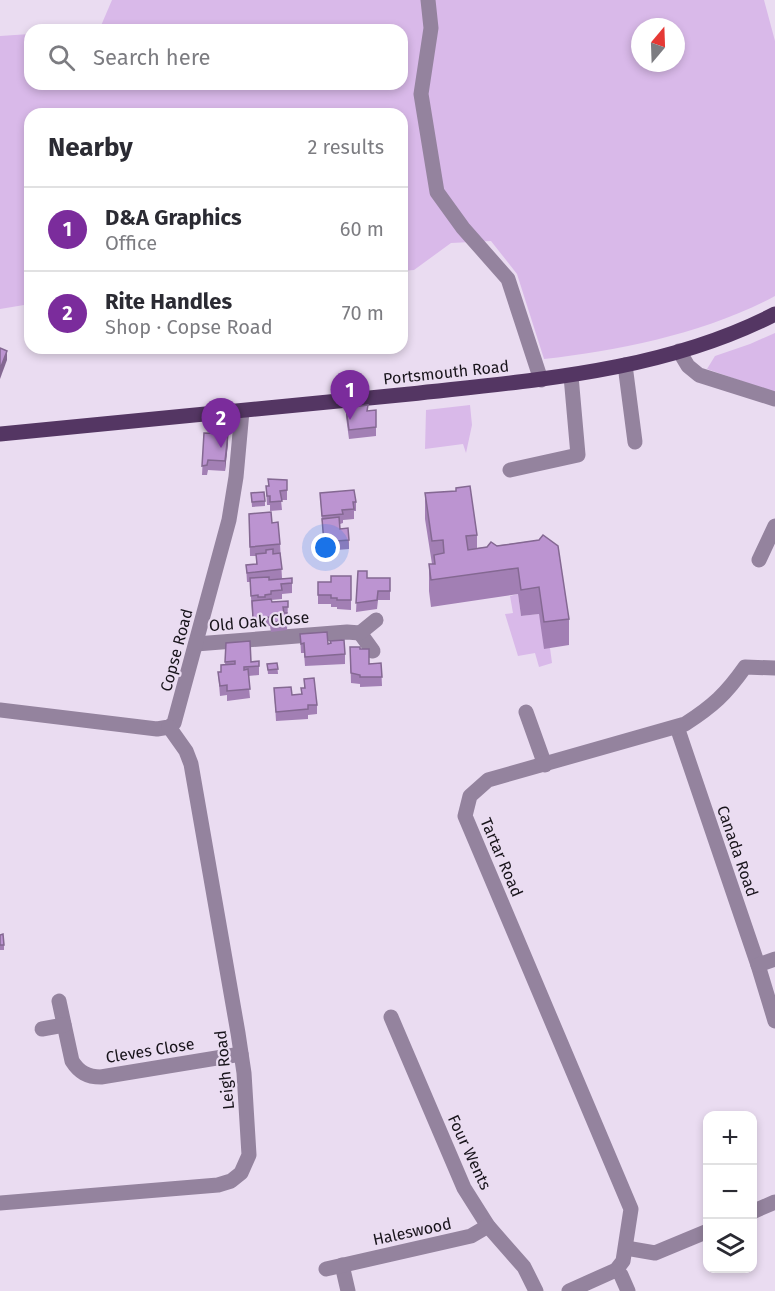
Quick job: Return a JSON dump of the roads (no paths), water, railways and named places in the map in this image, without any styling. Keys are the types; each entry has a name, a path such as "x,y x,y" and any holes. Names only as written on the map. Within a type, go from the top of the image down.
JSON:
{"main road":[{"name":"Portsmouth Road","path":"0,434 571,376 679,351 745,329 775,314"}],"street":[{"path":"428,0 431,28 422,94 437,192 463,228 508,279 541,380"},
{"path":"679,351 688,366 699,375 775,399"},
{"path":"625,365 635,442"},
{"path":"510,470 578,455 571,376"},
{"name":"Copse Road","path":"169,727 177,717 229,520 236,477 242,411"},
{"path":"759,560 775,526"},
{"path":"373,651 360,633 375,620"},
{"name":"Old Oak Close","path":"196,644 346,632 360,633"},
{"name":"Tartar Road","path":"616,1270 626,1248 631,1209 465,816 470,796 488,780 677,727 710,708 729,690 745,667 775,668"},
{"path":"0,710 157,729 169,727"},
{"path":"526,712 544,765"},
{"name":"Leigh Road","path":"0,1203 218,1185 231,1181 245,1168 249,1155 241,1054 191,764 186,751 169,727"},
{"name":"Canada Road","path":"677,727 775,1021"},
{"path":"758,965 775,959"},
{"name":"Cleves Close","path":"59,1001 72,1061 81,1072 94,1077 241,1054"},
{"name":"Four Wents","path":"391,1017 464,1188 488,1226 524,1268 536,1291"},
{"path":"42,1029 64,1025"},
{"path":"757,1210 775,1202"},
{"name":"Haleswood","path":"326,1269 471,1236 488,1226"},
{"path":"626,1248 655,1253 703,1233"},
{"path":"342,1265 348,1291"},
{"path":"569,1291 616,1270 621,1275 628,1291"}],"place":[{"name":"D&A Graphics","path":"350,420"},
{"name":"Rite Handles","path":"221,448"}]}
